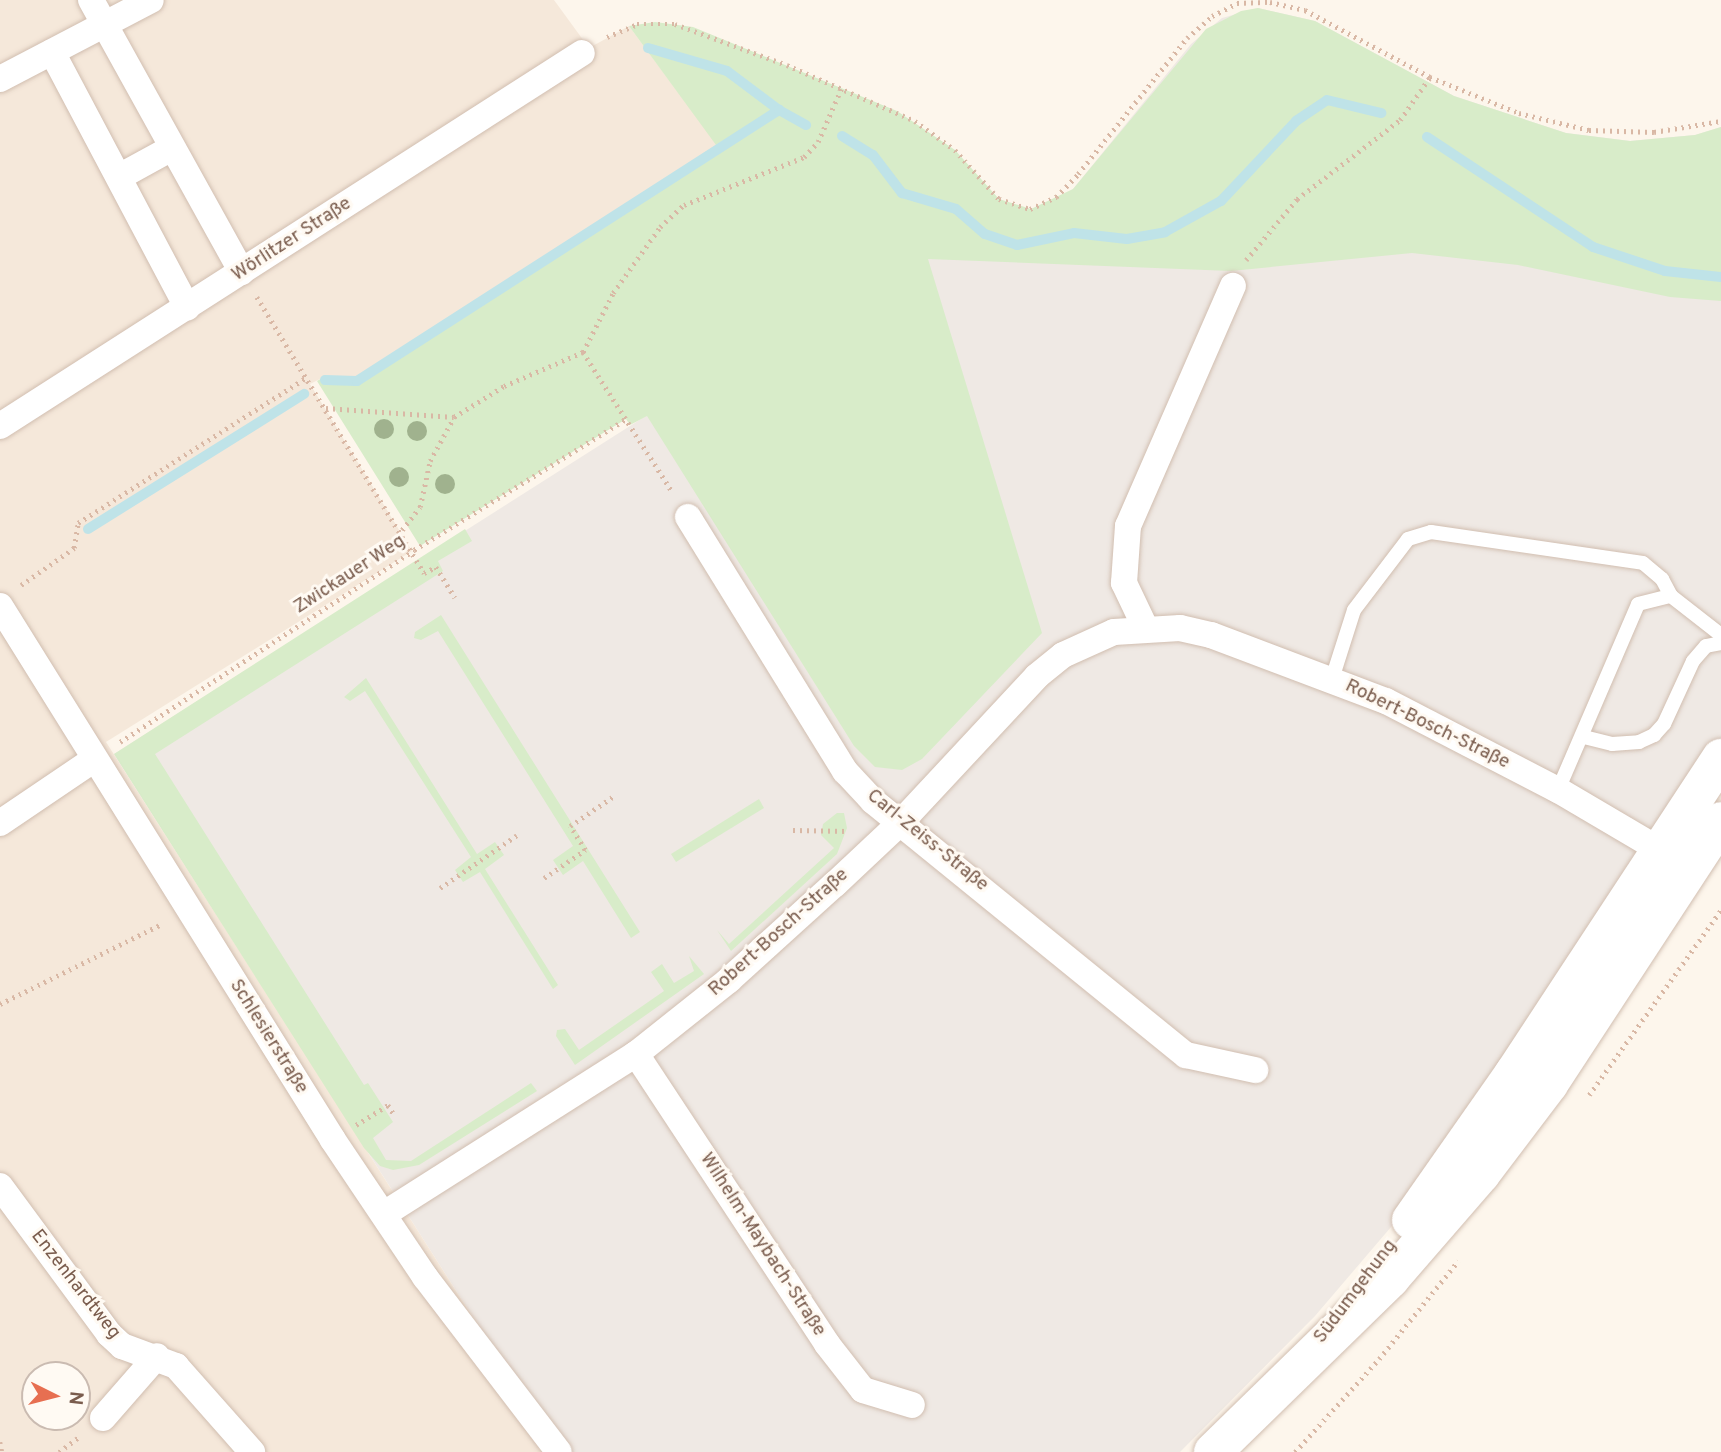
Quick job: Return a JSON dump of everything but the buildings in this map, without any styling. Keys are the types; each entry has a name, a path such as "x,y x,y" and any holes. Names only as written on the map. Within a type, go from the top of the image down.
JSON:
{"street":[{"path":"91,0 242,272"},
{"path":"0,79 151,0"},
{"path":"52,52 187,307"},
{"name":"Wörlitzer Straße","path":"0,426 582,53"},
{"path":"119,177 172,148"},
{"path":"1145,627 1125,583 1128,526 1233,286"},
{"name":"Carl-Zeiss-Straße","path":"688,517 845,771 873,801 902,821 1186,1055 1255,1070"},
{"name":"Schlesierstraße","path":"5,599 93,760 333,1140 447,1307 559,1452"},
{"name":"Robert-Bosch-Straße","path":"384,1214 636,1054 729,981 902,821 1037,676 1063,655 1114,632 1145,627 1211,635 1332,679 1415,715 1558,790 1677,860"},
{"name":"Südumgehung","path":"1677,860 1721,758"},
{"path":"0,822 93,760"},
{"name":"Südumgehung","path":"1213,1452 1304,1361 1677,860 1721,821"},
{"name":"Wilhelm-Maybach-Straße","path":"636,1054 827,1344 863,1390 912,1405"},
{"name":"Enzenhardtweg","path":"0,1186 109,1334 130,1350 157,1356 176,1366 252,1452"},
{"path":"103,1418 157,1356"}],"lane":[{"path":"1332,679 1354,610 1408,539 1431,532 1643,563 1662,579 1671,596 1721,635"},
{"path":"1558,790 1584,737 1632,612 1650,597 1671,596"},
{"path":"1584,737 1612,744 1640,742 1654,735 1664,724 1693,662 1706,646 1721,643"}],"path":[{"path":"582,53 622,28 675,24 712,34 926,127 955,150 999,199 1030,209 1056,197 1078,174 1187,38 1212,16 1237,3 1258,1 1304,10 1430,77 1519,113 1589,130 1654,132 1721,121"},
{"path":"1233,286 1250,253 1278,217 1316,181 1400,120 1430,77"},
{"path":"402,530 420,507 430,461 454,417 504,386 583,352 612,293 660,227 684,205 804,157 818,142 841,89"},
{"path":"242,272 402,530 424,573 436,567 454,597"},
{"path":"583,352 688,517"},
{"path":"5,599 74,548 78,523 307,377"},
{"path":"326,408 454,417"},
{"name":"Zwickauer Weg","path":"93,760 414,550 626,419"},
{"path":"544,877 585,850 570,826 614,796"},
{"path":"793,830 851,832 870,851"},
{"path":"440,888 517,835"},
{"path":"0,996 2,1003 170,919"},
{"path":"333,1140 388,1105 396,1116"},
{"path":"0,1442 2,1452"}],"shaded area":[{"path":"0,0 554,0 589,48 629,26 717,145 358,380 326,376 310,384 412,551 106,742 559,1452 0,1452"},
{"path":"1258,8 1315,21 1454,96 1566,133 1630,141 1695,135 1721,127 1721,738 1473,1113 1391,1227 1315,1316 1180,1452 559,1452 114,754 641,419 927,259 1047,211 1073,189 1191,44 1222,18"}],"green space":[{"path":"1258,8 1315,21 1454,96 1566,133 1630,141 1695,135 1721,127 1721,301 1670,297 1518,265 1412,253 1231,271 928,259 1042,633 922,759 902,770 875,767 854,746 647,416 630,425 626,419 420,546 317,381 326,376 358,380 716,145 629,26 655,22 693,27 897,111 955,150 999,199 1031,209 1073,189 1206,29 1241,11"},
{"path":"465,529 472,541 438,561 443,571 155,754 364,1085 368,1083 393,1122 373,1138 386,1160 411,1161 531,1083 537,1091 419,1165 393,1170 380,1166 364,1148 114,754"},
{"path":"441,615 640,932 631,938 583,861 563,875 553,860 573,846 438,631 421,640 414,638 415,632"},
{"path":"366,678 477,854 495,842 504,855 485,869 558,985 553,989 480,872 463,882 455,870 471,857 365,691 350,701 344,697"},
{"path":"759,799 764,808 676,862 671,854"},
{"path":"837,813 844,813 847,828 837,854 731,951 717,930 729,944 834,848 821,835 823,824"},
{"path":"689,956 704,974 575,1065 556,1036 557,1030 565,1029 579,1050 664,991 651,972 662,964 674,983 694,971"}],"waterway":[{"path":"648,48 727,71 779,110"},
{"path":"842,136 873,155 902,193 956,209 985,234 1017,245 1074,233 1127,239 1165,232 1221,201 1296,121 1327,100 1381,113"},
{"path":"325,380 357,381 779,110 806,125"},
{"path":"1427,137 1593,247 1665,271 1721,277"},
{"path":"88,529 304,394"}]}
